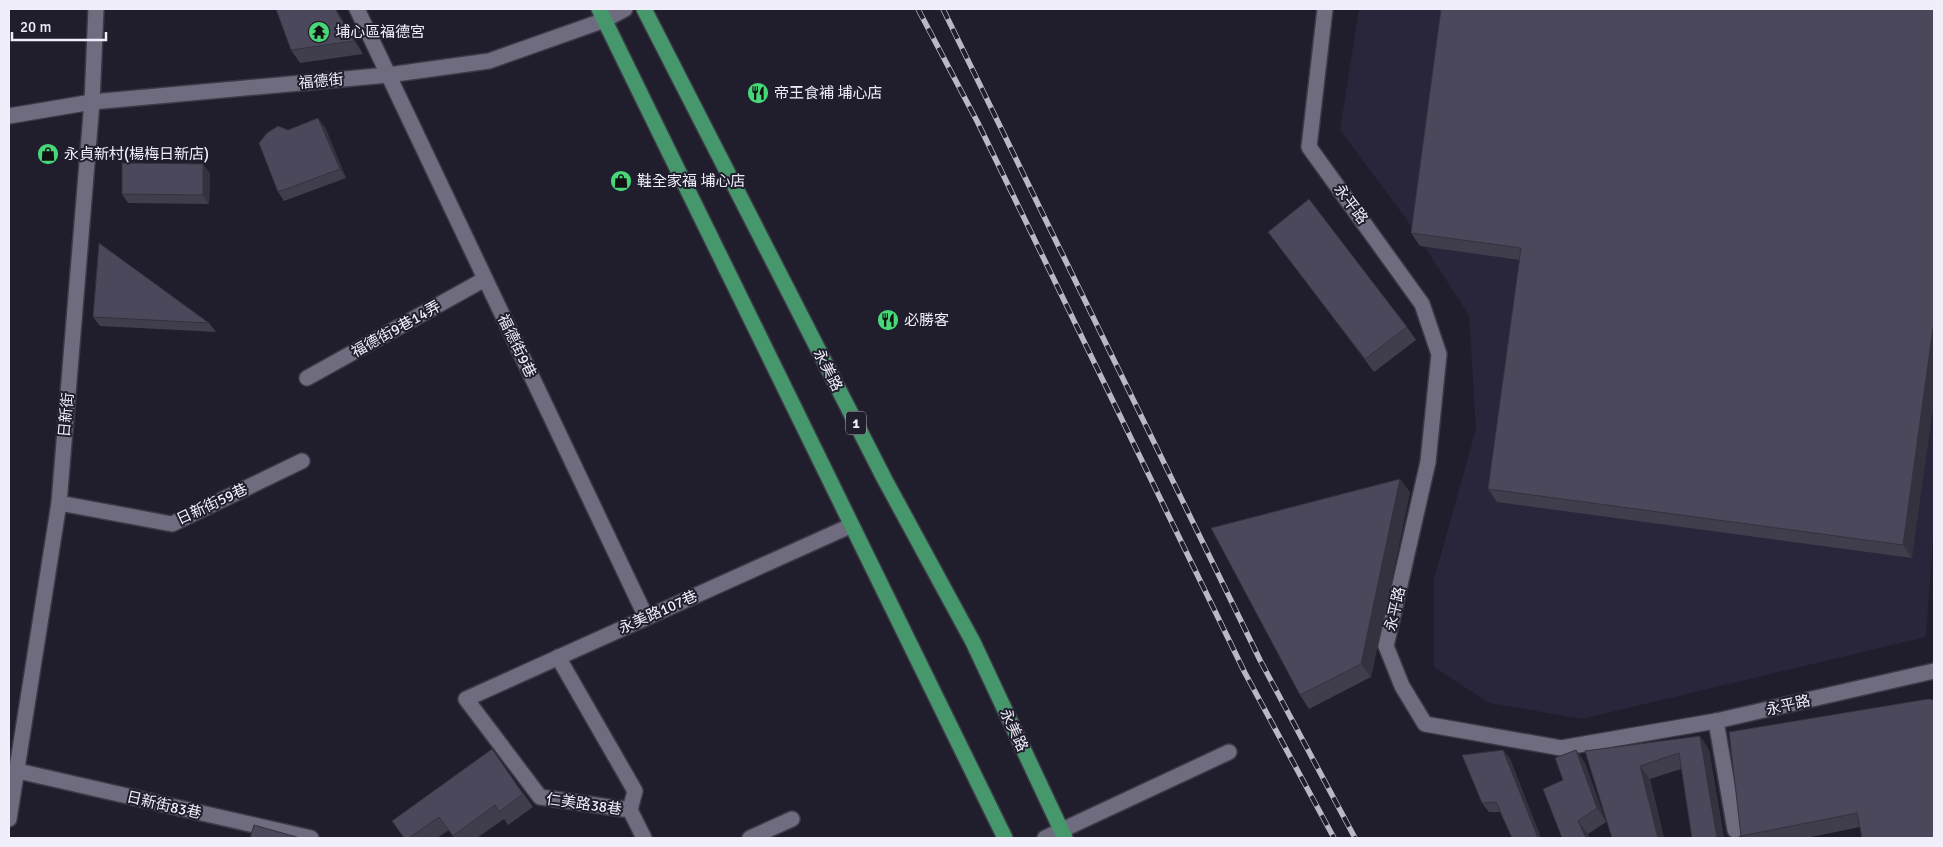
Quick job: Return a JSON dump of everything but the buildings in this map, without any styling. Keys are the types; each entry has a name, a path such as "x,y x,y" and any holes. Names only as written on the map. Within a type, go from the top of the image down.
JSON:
{"main road":[{"name":"永美路","path":"644,9 885,480 973,642 1063,834"},
{"path":"602,14 850,526 1005,838"}],"street":[{"name":"日新街","path":"9,819 59,503 92,102 96,9"},
{"name":"福德街9巷","path":"357,9 646,617"},
{"name":"福德街","path":"9,116 92,102 388,75 489,61 602,14 625,9"},
{"name":"永平路","path":"1325,9 1309,147 1422,304 1439,354 1428,462 1386,646 1402,686 1424,724 1560,748 1716,721 1934,671"},
{"name":"福德街9巷14弄","path":"307,378 485,280"},
{"name":"日新街59巷","path":"59,503 172,524 302,461"},
{"name":"永美路107巷","path":"466,699 850,526"},
{"path":"558,657 635,791 630,810"},
{"name":"仁美路38巷","path":"466,699 540,797 630,810 644,838"},
{"path":"1716,721 1734,830"},
{"path":"1044,838 1063,834 1229,752"},
{"name":"日新街83巷","path":"18,771 311,838"},
{"path":"750,838 792,819"}],"shaded area":[{"path":"1359,9 1934,9 1934,526 1926,637 1582,719 1489,703 1434,667 1434,579 1476,429 1469,315 1407,220 1340,130"}],"railway":[{"path":"918,9 978,123 1245,673 1334,838"},
{"path":"943,9 1260,660 1355,838"}],"place":[{"name":"埔心區福德宮","path":"319,32"},
{"name":"帝王食補 埔心店","path":"758,93"},
{"name":"永貞新村(楊梅日新店)","path":"48,154"},
{"name":"鞋全家福 埔心店","path":"621,181"},
{"name":"必勝客","path":"888,320"}]}
